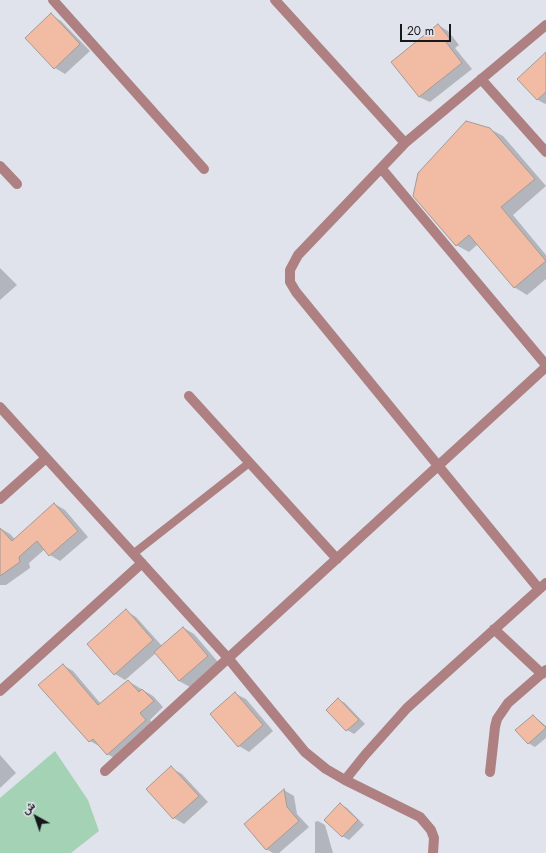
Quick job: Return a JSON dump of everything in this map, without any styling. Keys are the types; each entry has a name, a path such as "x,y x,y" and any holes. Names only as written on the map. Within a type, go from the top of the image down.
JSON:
{"street":[{"path":"53,0 204,169"},
{"path":"275,0 405,143"},
{"path":"345,780 370,749 407,708 543,586 438,466 296,292 290,282 290,270 298,255 405,143 546,26"},
{"path":"481,79 546,152"},
{"path":"0,166 18,184"},
{"path":"105,771 546,366 381,168"},
{"path":"188,396 337,559"},
{"path":"0,407 228,658 305,752 326,769 345,780 420,817 431,830 434,838 433,853"},
{"path":"0,499 46,458"},
{"path":"0,691 142,563"},
{"path":"490,772 495,728 498,719 508,703 544,672 494,629"}],"lane":[{"path":"133,554 249,463"}],"green space":[{"path":"55,751 88,800 99,831 71,853 0,853 0,798"}],"building":[{"path":"51,13 80,44 54,69 25,38"},
{"path":"438,24 450,39 446,42 462,63 419,97 391,62"},
{"path":"546,52 546,92 537,100 517,79"},
{"path":"466,121 490,128 535,179 501,207 546,261 514,288 469,235 456,246 413,196 418,173"},
{"path":"54,503 78,531 49,556 37,541 19,557 20,562 0,576 0,528 12,541"},
{"path":"126,609 153,640 114,675 87,644"},
{"path":"183,627 208,656 179,681 154,652"},
{"path":"63,664 98,705 128,680 139,692 142,689 154,701 140,713 146,720 107,755 93,739 89,742 38,685"},
{"path":"235,692 263,725 238,747 210,714"},
{"path":"338,698 359,720 346,731 326,710"},
{"path":"533,715 546,728 528,744 515,730"},
{"path":"171,766 199,796 173,819 146,789"},
{"path":"284,789 287,807 299,821 266,850 244,824"},
{"path":"340,803 358,820 342,837 324,820"}]}
